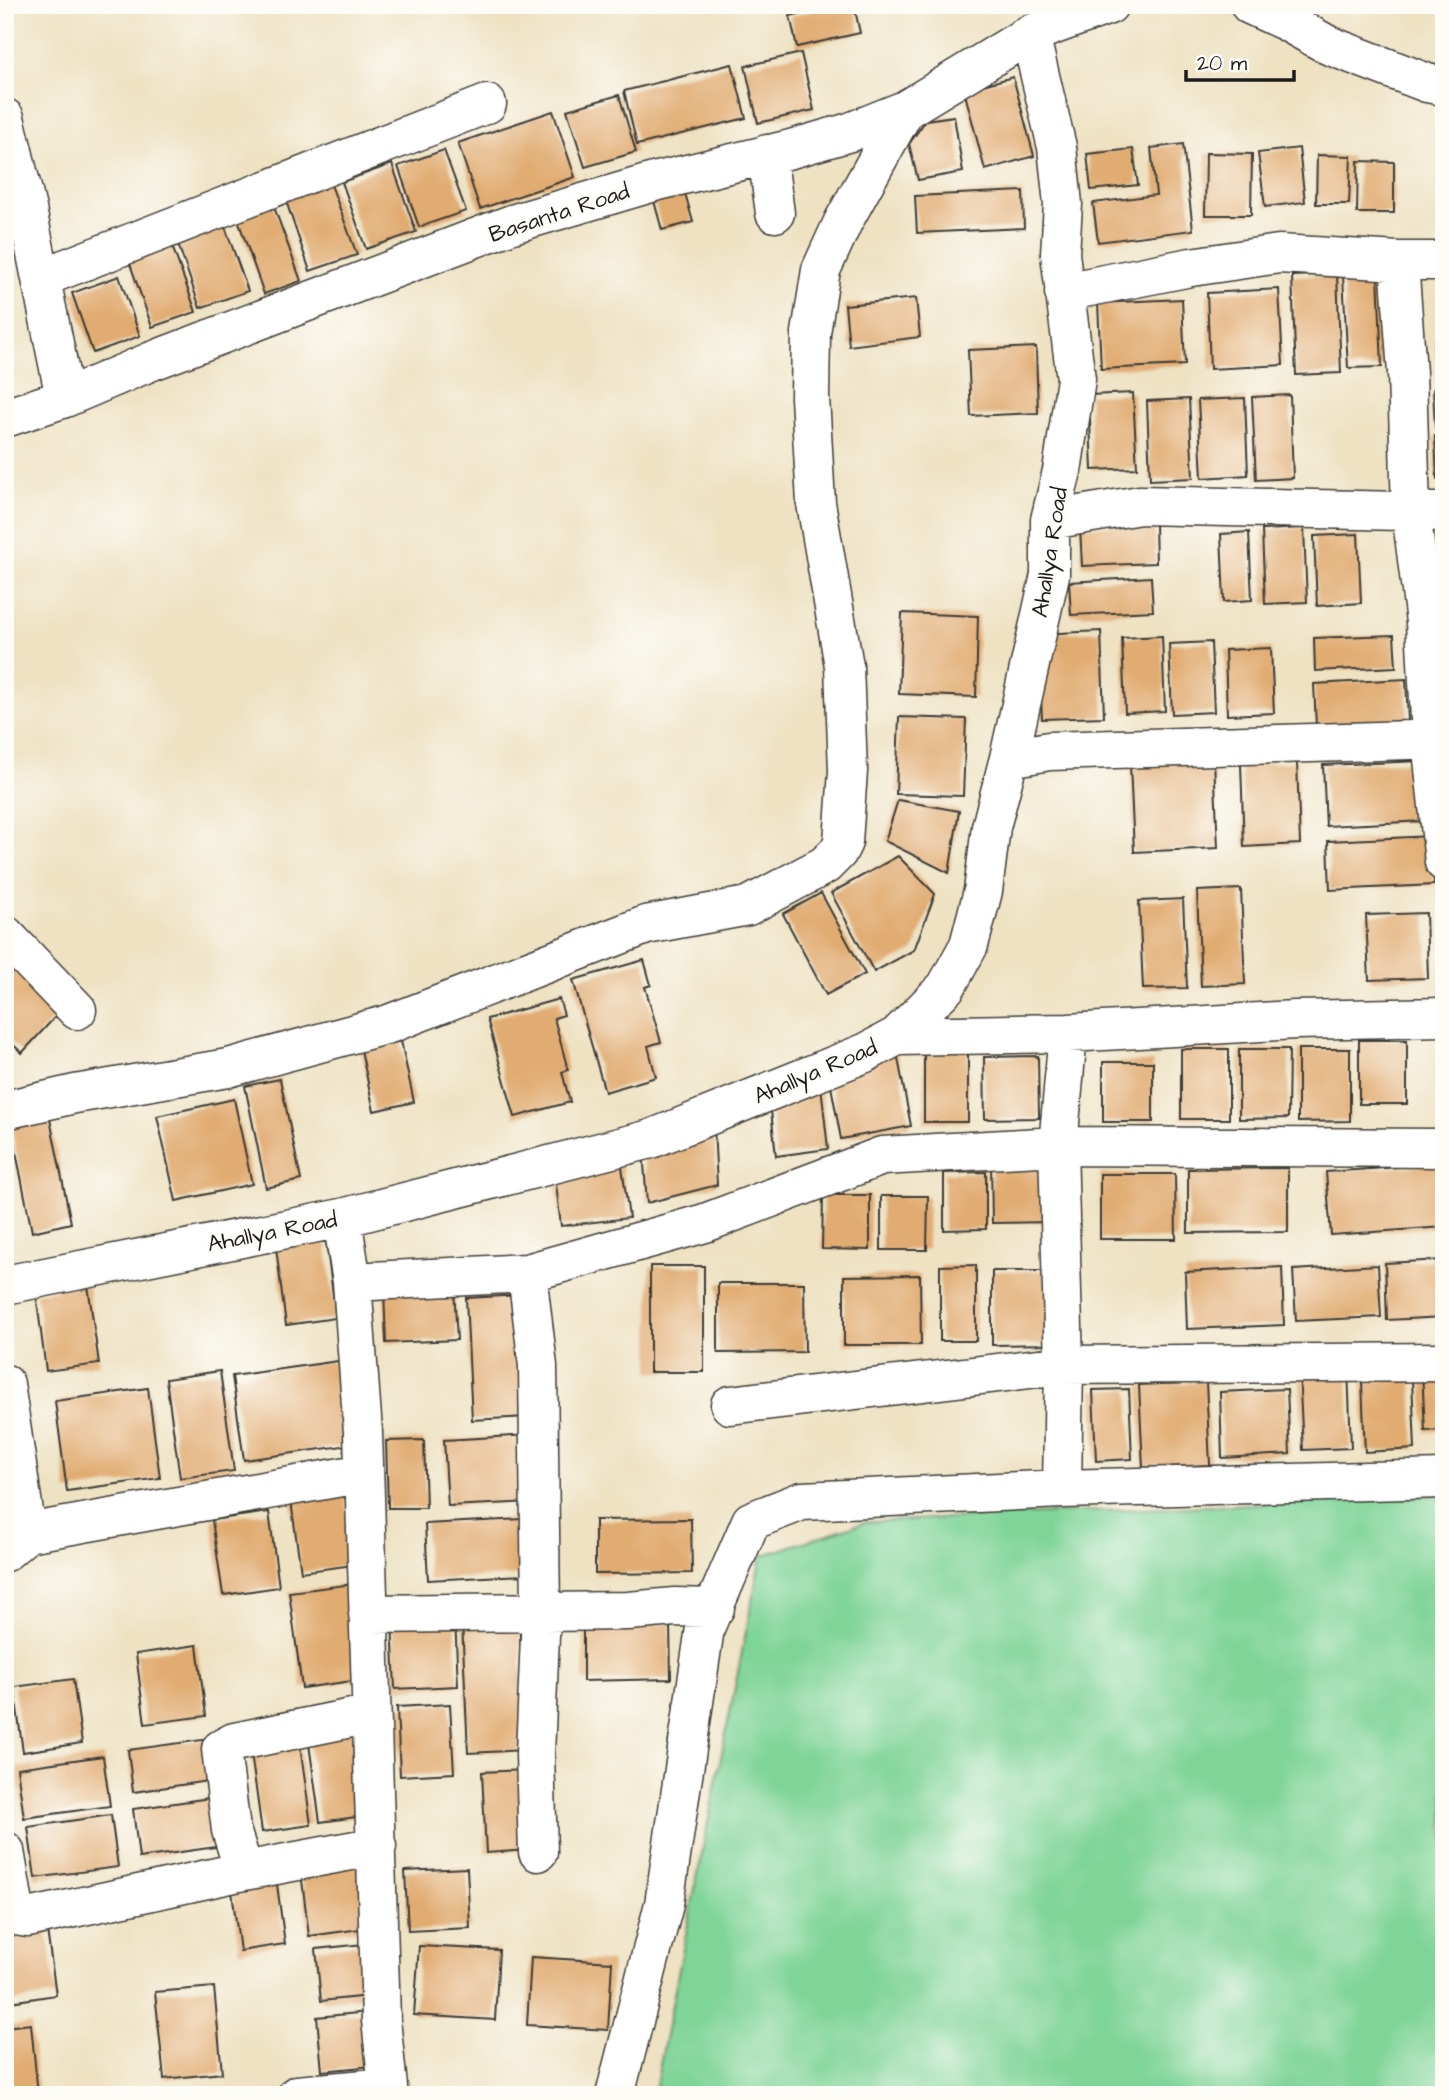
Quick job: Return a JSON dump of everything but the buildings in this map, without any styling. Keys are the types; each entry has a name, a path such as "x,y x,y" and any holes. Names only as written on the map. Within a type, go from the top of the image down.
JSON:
{"street":[{"name":"Basanta Road","path":"5,418 65,398 152,361 512,224 654,182 850,132 905,110 1030,34 1109,5"},
{"path":"1250,5 1328,45 1427,83 1444,86"},
{"name":"Ahallya Road","path":"5,1285 342,1218 651,1139 865,1053 897,1036 946,987 969,944 983,891 991,827 1050,575 1050,520 1062,471 1076,379 1060,254 1063,204 1057,147 1030,34"},
{"path":"41,278 486,104"},
{"path":"5,1110 75,1094 228,1068 389,1024 646,925 747,906 825,865 838,852 843,842 848,771 845,679 816,503 810,397 811,333 821,270 843,222 905,110"},
{"path":"5,118 27,209 65,398"},
{"path":"766,154 775,214"},
{"path":"1064,292 1191,267 1279,254 1444,261"},
{"path":"1399,261 1407,373 1427,512 1425,622 1437,739 1444,862"},
{"path":"1050,520 1140,505 1427,512"},
{"path":"1009,758 1049,751 1437,739"},
{"path":"5,935 77,1010"},
{"path":"897,1036 1068,1033 1295,1020 1444,1017"},
{"path":"1062,1489 1064,1365 1058,1146 1068,1033"},
{"path":"352,1282 527,1273 705,1223 883,1156 1058,1146 1444,1148"},
{"path":"297,2095 388,2087 381,2020 364,1474 352,1282 342,1218"},
{"path":"527,1273 538,1366 541,1612 535,1754 538,1852"},
{"path":"730,1405 1064,1365 1444,1362"},
{"path":"5,1384 16,1542 364,1474"},
{"path":"615,2095 664,1904 705,1628 751,1521 802,1501 1062,1489 1444,1479"},
{"path":"368,1614 715,1608"},
{"path":"244,1871 231,1830 221,1749 246,1739 371,1714"},
{"path":"5,1851 16,1916 28,1918 244,1871 377,1846"}],"green space":[{"path":"1444,1495 1444,2095 654,2095 761,1556 865,1522"}]}
